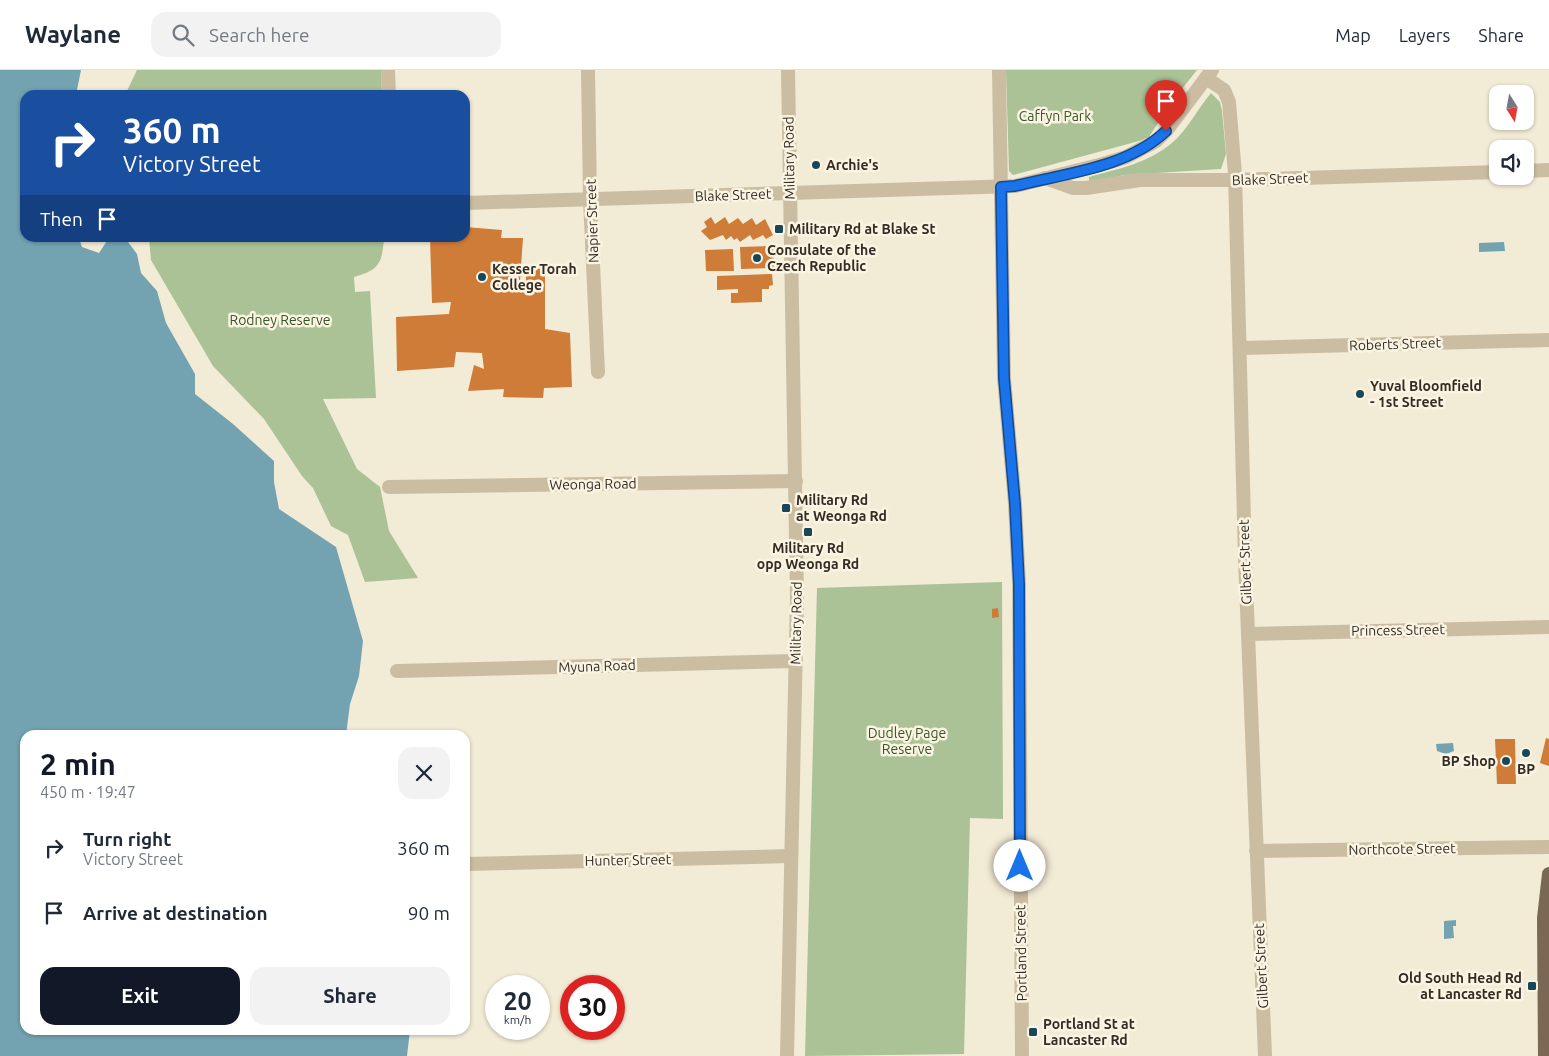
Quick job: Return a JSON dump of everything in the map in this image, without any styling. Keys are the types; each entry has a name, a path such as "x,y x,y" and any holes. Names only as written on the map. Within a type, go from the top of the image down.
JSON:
{"main road":[{"path":"1545,1056 1544,918 1549,874"}],"street":[{"path":"388,70 389,90"},
{"name":"Napier Street","path":"588,70 590,199 598,372"},
{"name":"Military Road","path":"787,1056 796,661 796,481 788,70"},
{"name":"Portland Street","path":"999,70 1004,378 1015,504 1019,584 1022,1056"},
{"name":"Blake Street","path":"470,203 1001,187 1103,164 1140,151 1166,131 1209,74"},
{"name":"Gilbert Street","path":"1209,74 1224,90 1229,102 1235,180 1248,634 1265,1056"},
{"path":"1534,171 1549,170"},
{"name":"Blake Street","path":"1045,178 1073,188 1140,180 1235,180 1489,172"},
{"name":"Roberts Street","path":"1240,348 1549,340"},
{"name":"Weonga Road","path":"389,487 796,481"},
{"name":"Princess Street","path":"1248,634 1549,626"},
{"name":"Myuna Road","path":"397,671 796,661"},
{"name":"Northcote Street","path":"1256,851 1549,847"},
{"name":"Hunter Street","path":"470,864 791,856"}],"green space":[{"path":"137,70 381,70 382,90 127,90"},
{"name":"Caffyn Park","path":"1006,70 1197,70 1170,104 1149,137 1013,175 1009,171"},
{"path":"1211,93 1220,102 1222,111 1226,154 1221,169 1124,175 1089,183 1089,177 1144,160 1164,149 1183,131"},
{"name":"Rodney Reserve","path":"149,242 384,242 378,265 369,272 354,277 355,292 370,291 376,398 323,399 357,469 380,487 389,531 418,578 365,582 348,535 331,526 313,488 302,476 264,419 213,366 151,260"},
{"name":"Dudley Page Reserve","path":"1002,582 1003,819 970,818 964,1054 805,1056 817,588"}],"water":[{"path":"0,70 81,70 77,90 20,90 20,242 80,242 82,247 99,253 106,242 128,242 137,254 141,273 157,291 166,323 195,374 195,394 233,424 274,461 274,482 279,509 336,547 363,641 359,676 350,704 347,730 20,730 20,1035 409,1035 407,1056 0,1056"},
{"path":"1504,242 1505,251 1479,252 1479,243"},
{"path":"1453,743 1454,751 1446,754 1437,751 1436,744"},
{"path":"1456,920 1456,926 1453,926 1454,938 1444,939 1444,921"}],"building":[{"path":"711,217 715,224 725,217 729,224 738,218 743,224 752,218 756,225 765,219 773,235 766,239 763,235 753,240 750,235 740,242 737,238 734,240 731,236 726,240 723,235 710,240 701,231 707,227 704,222"},
{"name":"Kesser Torah College","path":"470,227 502,230 501,238 523,238 520,281 526,283 526,270 545,268 545,329 570,333 572,387 544,388 543,398 503,397 504,389 468,391 474,365 484,369 482,353 456,352 454,367 397,371 396,317 449,314 451,302 432,303 430,242 470,242"},
{"name":"Consulate of the Czech Republic","path":"773,246 774,268 741,269 740,247"},
{"path":"733,249 734,271 706,271 705,250"},
{"path":"772,274 773,285 769,286 769,289 762,289 762,302 731,303 731,293 738,293 738,289 717,290 717,276"},
{"path":"998,608 999,617 992,618 992,609"},
{"path":"1546,738 1549,739 1549,766 1540,763"},
{"name":"BP Shop","path":"1495,739 1515,739 1516,784 1497,784"}],"place":[{"name":"Archie's","path":"816,165"},
{"name":"Military Rd at Blake St","path":"779,229"},
{"name":"Consulate of the Czech Republic","path":"757,258"},
{"name":"Kesser Torah College","path":"482,277"},
{"name":"Yuval Bloomfield - 1st Street","path":"1360,394"},
{"name":"Military Rd at Weonga Rd","path":"786,508"},
{"name":"Military Rd opp Weonga Rd","path":"808,532"},
{"name":"BP","path":"1526,753"},
{"name":"BP Shop","path":"1506,761"},
{"name":"Old South Head Rd at Lancaster Rd","path":"1532,986"},
{"name":"Portland St at Lancaster Rd","path":"1033,1032"}],"route":[{"path":"1020,866 1018,546 1004,378 1001,187 1015,186 1126,157 1140,151 1166,131"}]}
